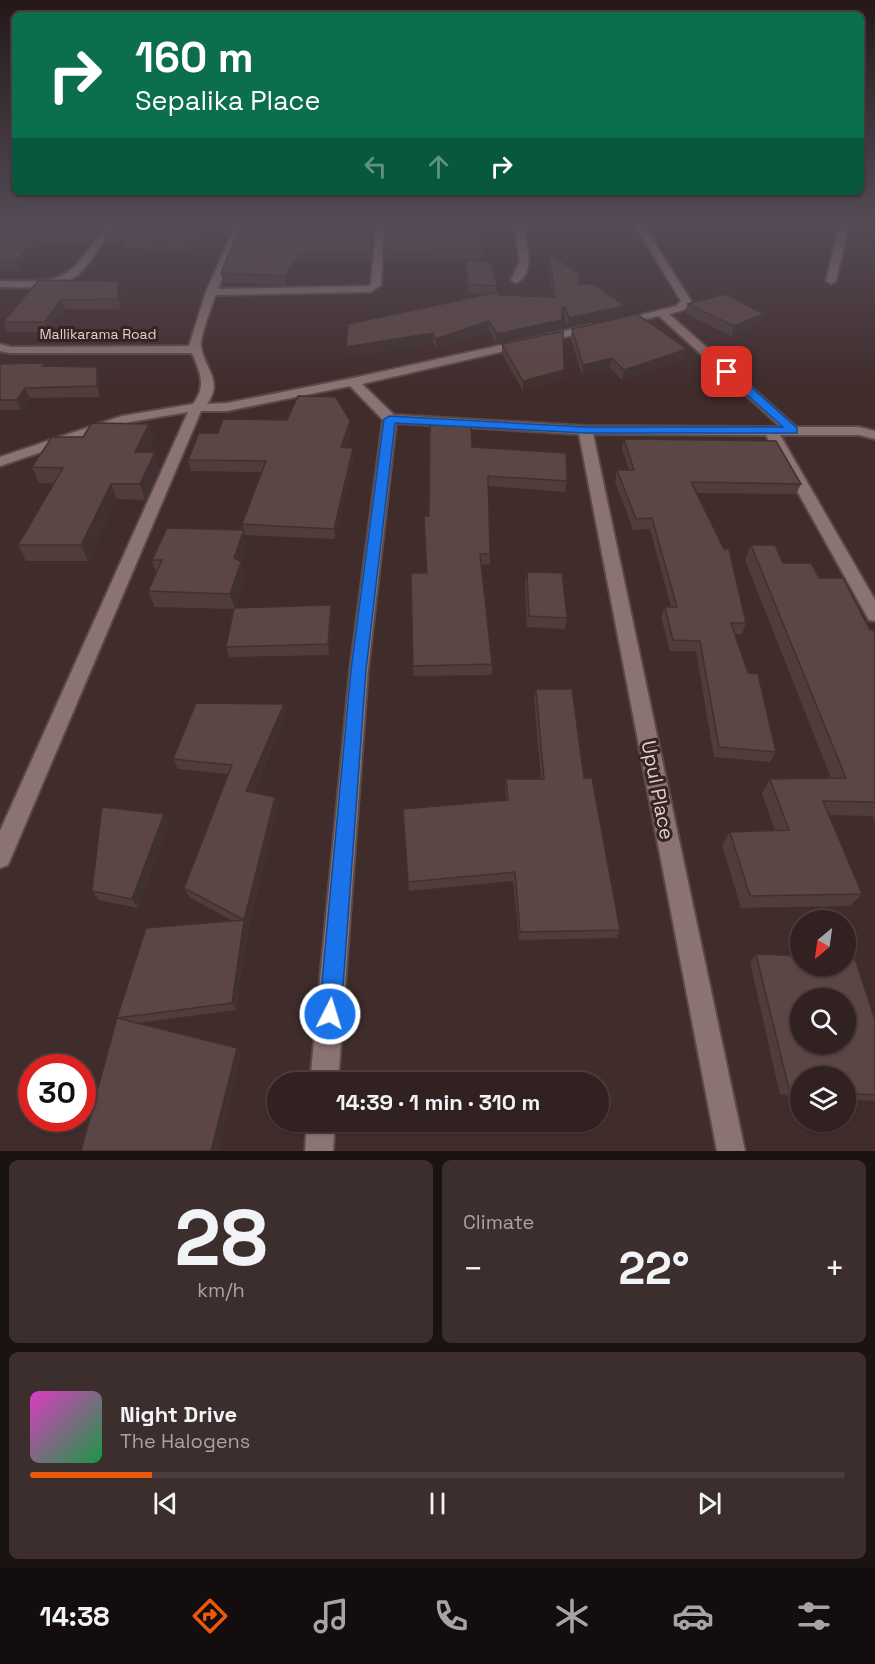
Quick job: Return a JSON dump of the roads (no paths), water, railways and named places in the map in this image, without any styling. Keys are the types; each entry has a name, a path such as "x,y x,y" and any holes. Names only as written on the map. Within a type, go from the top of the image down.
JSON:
{"street":[{"path":"0,284 47,285 67,278"},
{"path":"0,857 196,409 205,397 209,380 196,349 218,278"},
{"path":"212,292 370,289 376,285 376,278"},
{"path":"0,462 127,419 183,408 227,407 353,382 680,308 687,299 673,278"},
{"path":"661,312 793,431"},
{"name":"Mallikarama Road","path":"0,347 10,350 196,349"},
{"path":"353,382 390,419 585,430 859,431 875,435"},
{"path":"325,1072 358,670 390,419"},
{"name":"Upul Place","path":"585,430 731,1151"},
{"path":"771,431 875,615"},
{"path":"319,1151 320,1132"}]}
